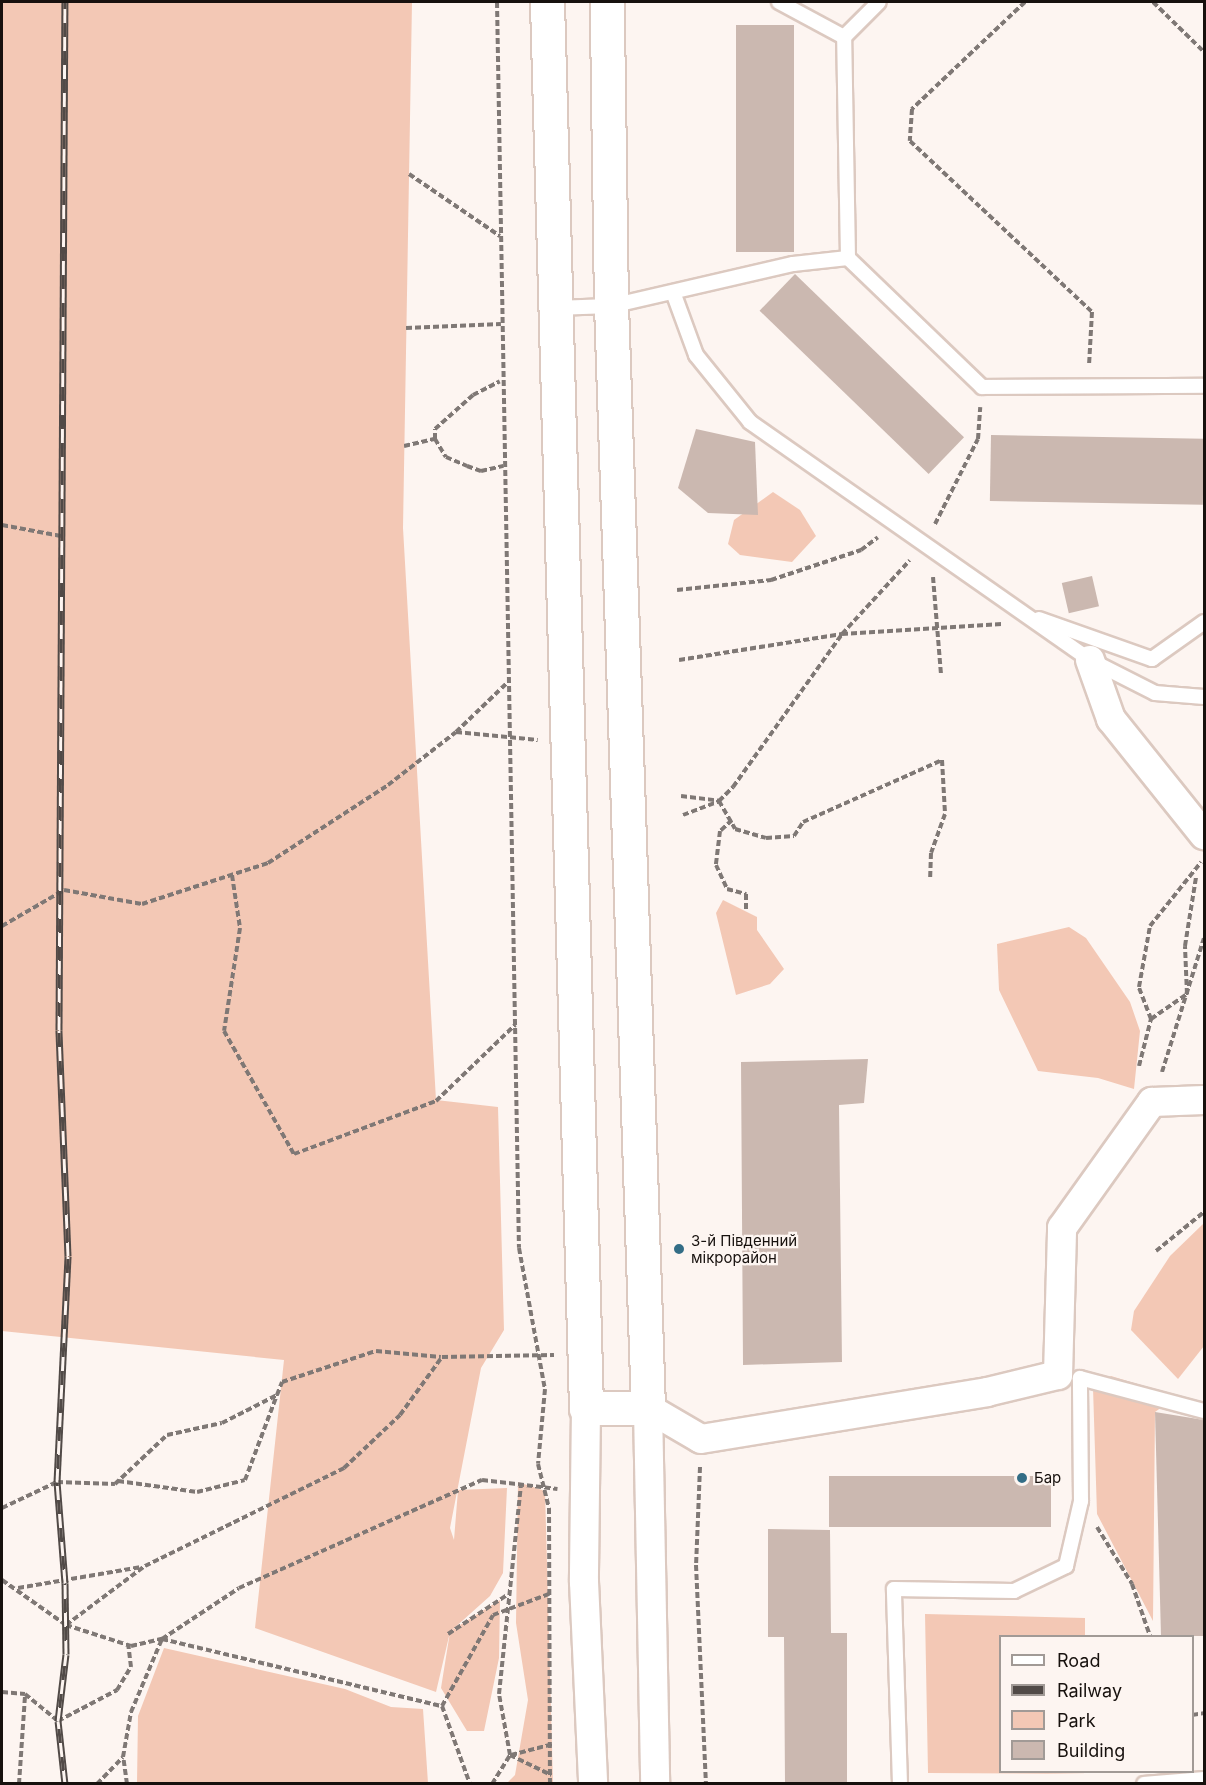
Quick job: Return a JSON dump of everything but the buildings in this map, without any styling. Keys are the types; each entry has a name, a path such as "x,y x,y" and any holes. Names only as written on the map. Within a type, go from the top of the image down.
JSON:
{"street":[{"path":"547,2 553,308 586,1408 584,1582 593,1784"},
{"path":"607,2 611,306 648,1408 656,1784"},
{"path":"1090,660 1111,718 1204,845"},
{"path":"586,1408 648,1408 701,1439 1069,1377 1062,1228 1152,1102 1204,1093"},
{"path":"1152,1102 1204,1100"}],"lane":[{"path":"779,2 844,37"},
{"path":"879,2 844,37 848,258 982,387 1204,386"},
{"path":"553,308 611,306 793,264 848,258"},
{"path":"673,292 696,356 750,422 1090,660 1155,693 1204,697"},
{"path":"1023,614 1152,659 1204,622"},
{"path":"900,1784 894,1589 1014,1591 1066,1566 1079,1509 1069,1377 1204,1412"},
{"path":"1144,1784 1204,1779"}],"path":[{"path":"497,2 501,381 519,1248 529,1320 541,1356 545,1389 538,1464 545,1491 549,1594 553,1744 550,1784"},
{"path":"1024,2 912,109 910,141 1092,312 1088,387"},
{"path":"1153,2 1204,52"},
{"path":"409,174 500,237"},
{"path":"406,328 501,324"},
{"path":"501,381 473,395 435,429 435,439 446,457 467,466 481,471 503,466"},
{"path":"683,815 719,801 842,634 925,544 978,439 982,387"},
{"path":"404,446 435,439"},
{"path":"677,591 771,580 861,550 895,524"},
{"path":"2,525 61,536"},
{"path":"925,544 937,592 941,674"},
{"path":"679,660 842,634 1010,623 1023,614"},
{"path":"2,926 64,890 142,904 268,863 388,785 456,732 507,682"},
{"path":"456,732 508,741 566,740"},
{"path":"681,796 719,801 732,820 735,829 766,838 794,836 803,822 942,760 945,814 931,853 930,879"},
{"path":"732,820 720,831 716,865 727,889 746,894 747,912"},
{"path":"1187,994 1185,946 1196,875 1204,845"},
{"path":"232,875 240,928 224,1031 294,1154 436,1101 515,1025"},
{"path":"1139,1065 1151,1019 1139,987 1150,926 1196,875"},
{"path":"1152,1102 1204,938"},
{"path":"1151,1019 1187,994"},
{"path":"1156,1251 1204,1212"},
{"path":"2,1508 57,1482 118,1481 197,1492 245,1480 282,1382 376,1351 442,1357 541,1356 584,1352"},
{"path":"66,1625 145,1566 344,1468 400,1415 442,1357"},
{"path":"118,1481 166,1435 222,1423 277,1395"},
{"path":"701,1439 696,1565 706,1784"},
{"path":"2,1580 18,1588 66,1625 135,1646 162,1639 239,1588 426,1502 482,1480 545,1491 585,1484"},
{"path":"492,1784 510,1755 499,1695 507,1595 521,1486"},
{"path":"1079,1509 1099,1529 1132,1584 1150,1635"},
{"path":"18,1588 145,1566"},
{"path":"470,1784 442,1706 493,1615 584,1582"},
{"path":"448,1634 507,1595"},
{"path":"162,1639 442,1706"},
{"path":"127,1784 123,1757 131,1713 162,1639"},
{"path":"2,1692 25,1694 58,1721 117,1690 131,1667 128,1644"},
{"path":"20,1784 25,1694"},
{"path":"510,1755 553,1744"},
{"path":"510,1755 552,1775"},
{"path":"97,1784 123,1757"}],"green space":[{"path":"2,2 412,2 403,528 436,1100 498,1107 504,1330 481,1368 450,1528 454,1540 458,1490 507,1488 503,1573 490,1596 452,1630 500,1600 499,1658 484,1731 467,1731 441,1688 450,1632 436,1692 255,1628 284,1360 2,1331"},
{"path":"773,492 800,510 816,536 792,562 740,555 728,544 734,520"},
{"path":"723,900 757,917 757,930 784,969 770,984 736,995 716,913"},
{"path":"1069,927 1086,938 1130,1002 1140,1031 1134,1089 1098,1078 1038,1071 999,990 997,944"},
{"path":"1204,1223 1204,1346 1178,1379 1131,1330 1134,1311 1170,1256"},
{"path":"1111,1376 1177,1396 1155,1412 1153,1621 1097,1514 1093,1388"},
{"path":"518,1482 545,1491 553,1783 507,1783 515,1775 528,1700 516,1623"},
{"path":"925,1614 1085,1618 1085,1635 999,1635 999,1773 1090,1774 928,1773"},
{"path":"164,1648 345,1689 391,1707 423,1709 428,1783 137,1783 138,1716"}],"railway":[{"path":"65,2 59,1030 68,1256 57,1482 65,1583 66,1654 58,1721 65,1784"}],"place":[{"name":"3-й Південний мікрорайон","path":"679,1249"},
{"name":"Бар","path":"1022,1478"}]}
